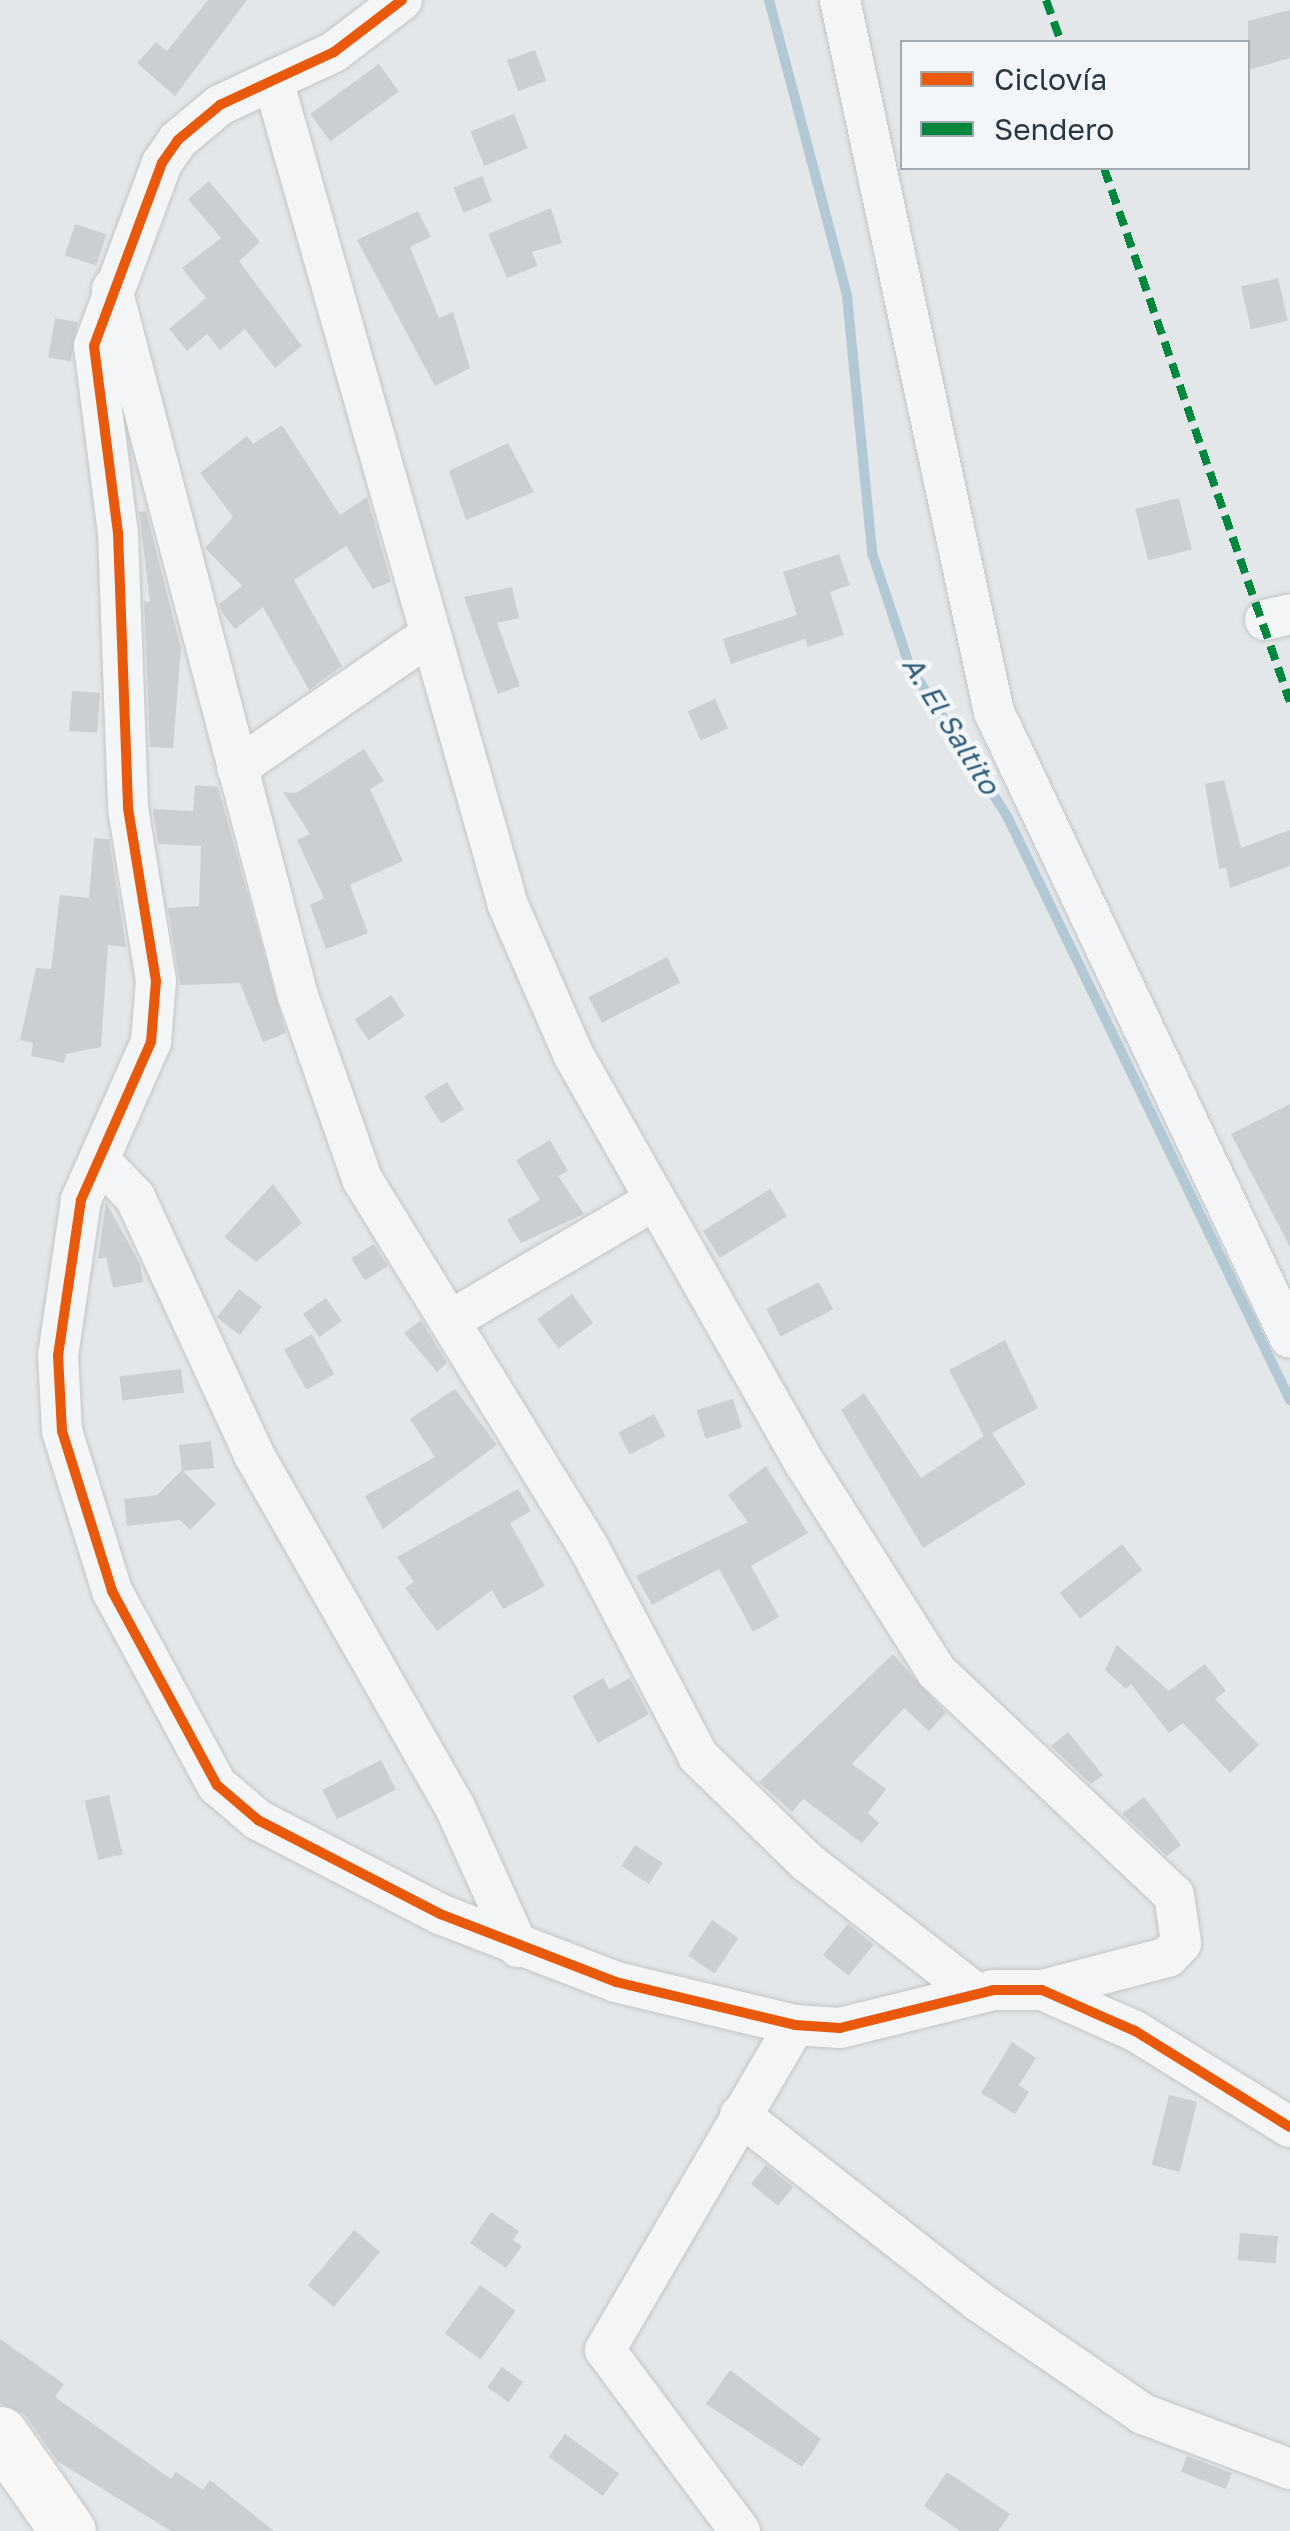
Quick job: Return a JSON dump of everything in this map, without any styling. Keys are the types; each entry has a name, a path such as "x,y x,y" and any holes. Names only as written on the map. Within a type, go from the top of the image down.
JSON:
{"street":[{"path":"273,80 428,636 508,905 574,1054 655,1200 936,1671 1174,1894 1182,1929 1168,1957 1042,1990 975,1993 840,2028 795,2025 691,2003 518,1947 258,1820 199,1762 112,1591 62,1431 58,1355 71,1248 100,1160 151,1042 156,981 128,808 118,533 92,376 112,289 178,140 220,105 273,80 334,52 402,0"},
{"path":"840,0 994,712 1290,1338"},
{"path":"112,289 238,768 345,1142 380,1216 452,1320 589,1548 698,1756 807,1862 975,1993"},
{"path":"238,768 428,636"},
{"path":"100,1160 135,1197 254,1455 454,1804 518,1947"},
{"path":"452,1320 655,1200"},
{"path":"1042,1990 1135,2031 1290,2128"},
{"path":"740,2531 605,2350 795,2025"},
{"path":"740,2116 978,2300 1143,2414 1287,2462"},
{"path":"0,2434 63,2522 109,2531"}],"building":[{"path":"208,0 247,0 175,96 137,63 156,42 167,51"},
{"path":"1290,10 1290,58 1250,69 1248,21"},
{"path":"535,50 546,81 518,91 507,60"},
{"path":"379,64 399,92 330,141 310,114"},
{"path":"514,114 528,148 484,166 470,132"},
{"path":"482,176 492,201 463,213 453,188"},
{"path":"209,181 260,242 239,261 302,346 275,368 245,329 220,350 207,334 187,351 169,329 206,298 182,268 221,238 188,199"},
{"path":"551,208 562,243 532,252 538,266 507,278 488,234"},
{"path":"418,211 431,237 410,247 439,318 453,312 470,368 435,386 357,240"},
{"path":"75,224 106,234 96,266 65,255"},
{"path":"1278,278 1288,321 1251,329 1241,287"},
{"path":"55,318 78,322 71,361 48,357"},
{"path":"282,425 340,515 367,497 391,582 373,589 346,546 294,580 342,666 309,690 263,607 235,629 222,613 219,604 242,586 205,548 233,517 200,473 247,436 253,444"},
{"path":"508,443 534,492 466,520 449,471"},
{"path":"1179,498 1192,549 1148,560 1135,509"},
{"path":"146,511 181,648 173,748 150,747 144,601 150,602 139,512"},
{"path":"839,554 850,585 830,592 844,635 808,647 805,639 731,664 723,639 797,615 783,572"},
{"path":"512,587 519,618 497,623 520,686 498,694 464,597"},
{"path":"72,691 100,693 97,733 69,731"},
{"path":"715,699 728,728 701,740 688,711"},
{"path":"364,749 384,781 370,789 403,861 350,885 368,933 326,949 310,905 324,898 297,840 310,834 283,792 296,793"},
{"path":"1224,780 1241,848 1290,830 1290,866 1230,888 1226,868 1219,869 1205,784"},
{"path":"195,785 218,787 286,1033 263,1042 240,983 180,985 168,908 199,906 201,846 158,844 153,809 193,811"},
{"path":"94,838 109,839 126,947 108,945 101,1047 66,1054 64,1063 31,1056 33,1043 20,1040 36,968 51,969 60,895 89,898"},
{"path":"667,957 680,983 602,1023 589,997"},
{"path":"391,995 405,1016 369,1040 355,1020"},
{"path":"447,1082 464,1109 441,1123 424,1096"},
{"path":"1290,1104 1290,1247 1231,1134"},
{"path":"550,1140 568,1171 558,1176 584,1214 521,1243 507,1220 540,1200 516,1160"},
{"path":"273,1184 302,1223 256,1262 224,1237"},
{"path":"770,1189 787,1216 720,1258 703,1231"},
{"path":"106,1202 140,1264 143,1282 113,1288 106,1257 98,1259"},
{"path":"374,1244 388,1266 365,1280 351,1258"},
{"path":"819,1282 833,1310 781,1336 766,1309"},
{"path":"239,1289 262,1307 240,1335 217,1317"},
{"path":"572,1294 593,1323 558,1348 537,1319"},
{"path":"326,1298 342,1321 319,1337 303,1314"},
{"path":"421,1320 447,1363 437,1372 404,1333"},
{"path":"312,1334 334,1374 306,1390 284,1350"},
{"path":"1005,1340 1038,1408 992,1433 1026,1484 923,1548 841,1410 864,1393 921,1478 984,1436 949,1370"},
{"path":"181,1369 184,1393 122,1400 119,1377"},
{"path":"455,1389 497,1445 383,1529 365,1496 435,1457 410,1419"},
{"path":"733,1399 742,1428 705,1439 697,1410"},
{"path":"654,1414 665,1436 630,1454 618,1432"},
{"path":"211,1441 214,1468 183,1471 216,1504 190,1530 180,1520 127,1526 124,1499 157,1495 182,1470 179,1445"},
{"path":"766,1466 808,1533 751,1566 779,1617 753,1632 719,1569 652,1605 636,1576 748,1522 728,1495"},
{"path":"518,1489 531,1511 510,1523 545,1586 503,1609 492,1590 437,1631 405,1588 414,1582 397,1557"},
{"path":"1122,1544 1142,1570 1080,1619 1060,1593"},
{"path":"1117,1645 1169,1691 1205,1664 1226,1691 1215,1699 1259,1745 1230,1773 1183,1723 1169,1733 1131,1684 1126,1689 1105,1670"},
{"path":"893,1654 946,1713 929,1731 904,1708 852,1764 886,1789 868,1813 879,1823 862,1843 803,1799 792,1812 759,1782"},
{"path":"603,1678 609,1689 630,1678 649,1714 598,1743 572,1696"},
{"path":"1068,1732 1103,1775 1091,1784 1051,1746"},
{"path":"381,1760 396,1789 337,1819 322,1790"},
{"path":"109,1795 123,1854 98,1860 85,1801"},
{"path":"1144,1797 1181,1845 1167,1856 1122,1814"},
{"path":"635,1845 663,1863 649,1884 621,1866"},
{"path":"712,1920 739,1938 714,1974 688,1956"},
{"path":"848,1924 874,1945 848,1976 823,1955"},
{"path":"1012,2042 1036,2058 1019,2085 1029,2092 1015,2114 981,2093"},
{"path":"1169,2095 1197,2102 1180,2172 1152,2165"},
{"path":"766,2165 793,2187 778,2206 751,2184"},
{"path":"491,2212 519,2231 513,2240 522,2246 506,2268 470,2243"},
{"path":"354,2230 380,2252 334,2307 308,2285"},
{"path":"1240,2233 1278,2236 1276,2263 1238,2260"},
{"path":"480,2285 516,2311 480,2359 445,2334"},
{"path":"0,2339 64,2384 55,2397 171,2479 176,2472 203,2490 210,2480 274,2531 171,2531 57,2461 25,2415 0,2403"},
{"path":"502,2367 523,2382 508,2403 487,2387"},
{"path":"730,2370 821,2439 802,2467 706,2404"},
{"path":"565,2434 619,2473 603,2496 549,2457"},
{"path":"1187,2456 1232,2473 1226,2489 1181,2472"},
{"path":"947,2472 1010,2514 998,2531 960,2531 924,2506"}],"waterway":[{"name":"A. El Saltito","path":"769,0 847,296 872,553 910,667 1007,816 1290,1400"}],"marked path":[{"path":"1046,0 1060,40"},
{"path":"1105,170 1290,702"}],"cycle path":[{"path":"402,0 334,52 220,105 178,140 162,163 94,346 118,533 128,808 156,981 151,1042 81,1200 58,1355 62,1431 112,1591 217,1785 258,1820 440,1914 616,1982 795,2025 840,2028 993,1990 1042,1990 1135,2031 1290,2127"}]}
